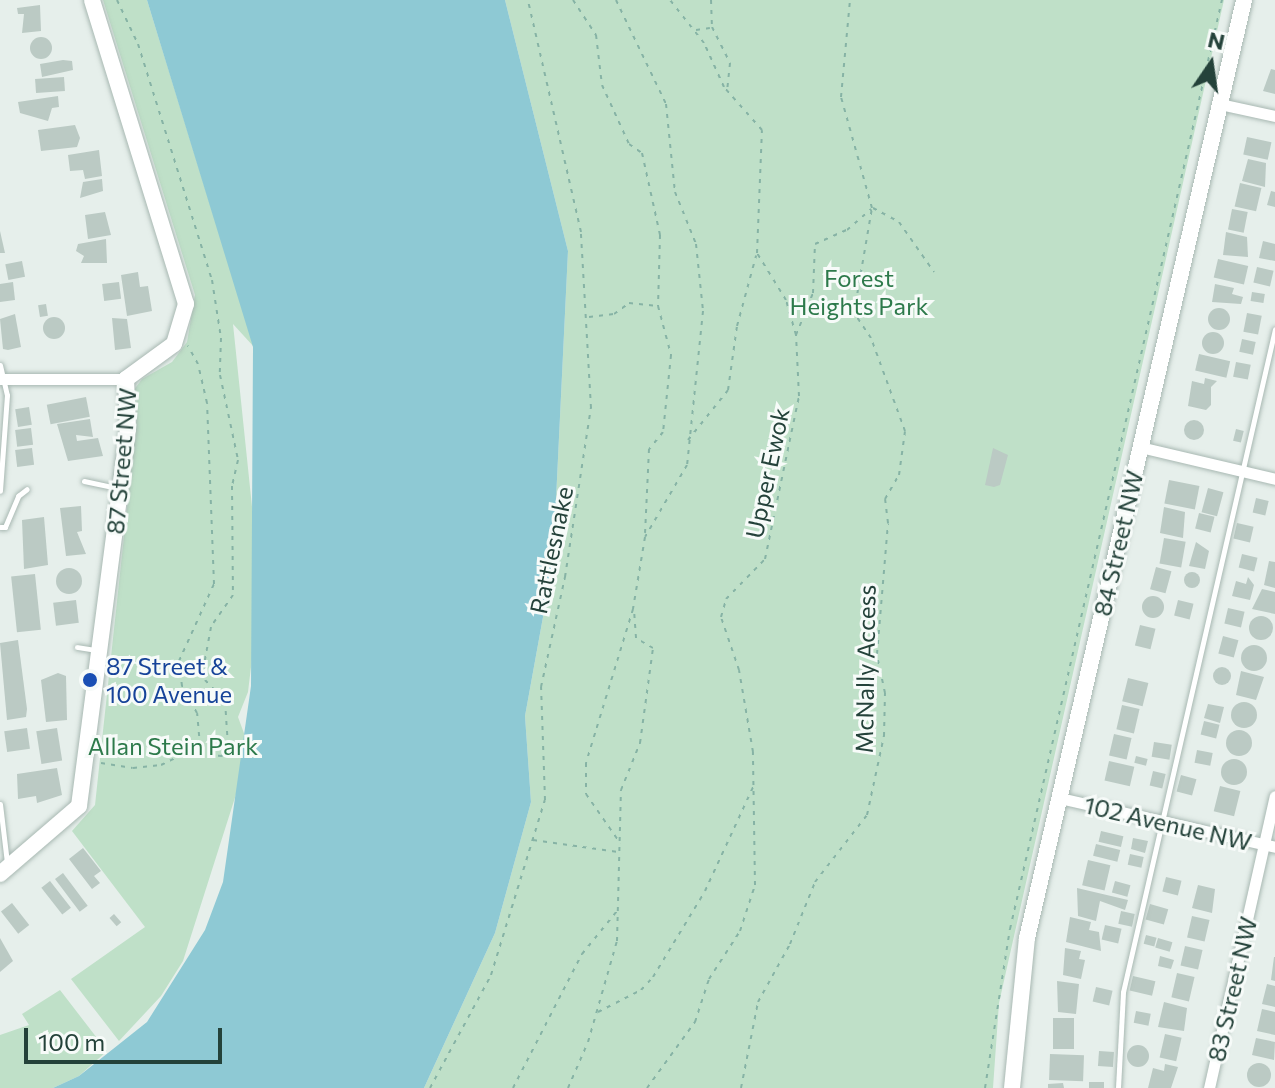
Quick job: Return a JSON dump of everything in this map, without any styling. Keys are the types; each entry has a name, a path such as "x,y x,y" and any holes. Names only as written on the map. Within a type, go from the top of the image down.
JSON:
{"main road":[{"path":"92,0 183,288 186,304 180,331"},
{"name":"84 Street NW","path":"1012,1088 1027,938 1244,0"},
{"name":"87 Street NW","path":"4,871 69,820 79,806 88,761 128,428 126,379 159,358 180,331"}],"street":[{"path":"1220,104 1275,116"},
{"path":"2,379 126,379"},
{"path":"1140,447 1275,479"},
{"name":"83 Street NW","path":"1209,1088 1269,846 1275,796"},
{"name":"102 Avenue NW","path":"1060,798 1269,846"}],"lane":[{"path":"1118,1088 1123,992 1275,329"},
{"path":"0,365 0,491"},
{"path":"84,481 120,489"},
{"path":"0,527 5,527 18,496 27,489"},
{"path":"77,647 101,650"},
{"path":"0,804 4,871"}],"path":[{"path":"88,761 133,768 192,754 222,756 228,746 225,701 205,680 203,670 211,627 233,595 234,578 232,486 238,460 220,375 221,338 212,280 138,44 117,0"},
{"name":"Rattlesnake","path":"430,1088 491,975 509,927 545,800 541,687 587,446 587,317 581,232 528,0"},
{"path":"573,0 596,35 602,85 629,144 642,153 660,235 658,306 671,355 663,432 649,449 645,537 633,609 586,763 586,794 620,843"},
{"path":"616,0 666,104 675,192 696,244 703,311 682,477 645,537"},
{"path":"670,0 695,30 727,91 762,130 757,253 737,326 728,390 687,441"},
{"path":"711,0 712,27 730,63 727,91"},
{"name":"McNally Access","path":"741,1088 758,1002 790,944 815,882 867,815 884,736 885,693 877,654 888,523 885,499 899,475 905,431 871,338 854,313 872,208 841,97 850,0"},
{"path":"985,1088 1010,929 1222,0"},
{"path":"695,30 712,27"},
{"path":"796,335 813,293 815,244 847,230 872,208 899,222 934,272"},
{"name":"Upper Ewok","path":"647,1088 695,1022 709,979 749,911 755,885 754,786 739,670 721,617 726,599 765,559 798,417 796,335 786,300 757,253"},
{"path":"587,317 614,314 629,303 658,306"},
{"path":"180,331 198,364 207,403 214,584 179,661 182,686 197,713 200,746 192,754"},
{"path":"568,1088 597,1012 617,941 621,790 640,743 653,648 636,638 633,609"},
{"path":"597,1012 628,998 653,977 705,891 754,786"},
{"path":"532,839 619,853"},
{"path":"513,1088 582,954 618,911"}],"green space":[{"name":"Allan Stein Park","path":"103,0 147,0 254,347 233,324 256,545 254,642 248,692 238,717 245,736 239,785 183,961 161,996 119,1041 71,979 145,927 72,831 95,805 137,416 133,391 142,379 172,362 187,342 195,295"},
{"name":"Forest Heights Park","path":"505,0 1224,0 999,1003 993,1088 424,1088 495,933 531,802 525,716 553,562 568,251"},
{"path":"60,990 107,1051 79,1076 53,1088 0,1088 0,1035 29,1025 22,1014"}],"water":[{"path":"147,0 505,0 568,251 553,562 525,716 531,802 495,933 424,1088 53,1088 79,1076 147,1022 205,930 223,882 251,686 253,347"}],"building":[{"path":"40,5 41,31 22,33 24,14 18,14 17,8"},
{"path":"41,37 49,40 52,48 49,56 41,59 33,56 30,48 33,40"},
{"path":"72,61 73,70 42,77 40,64"},
{"path":"1271,69 1275,70 1275,94 1263,91"},
{"path":"64,77 65,91 36,93 35,79"},
{"path":"58,96 59,107 52,108 48,121 20,113 18,102"},
{"path":"75,125 80,138 77,147 41,151 38,130"},
{"path":"1247,137 1271,142 1268,160 1243,155"},
{"path":"99,150 102,176 85,179 83,170 70,171 68,155"},
{"path":"1248,159 1266,163 1265,187 1242,181"},
{"path":"102,179 103,191 80,198 83,182"},
{"path":"1240,183 1261,188 1256,211 1235,206"},
{"path":"1271,191 1275,192 1275,207 1267,205"},
{"path":"1232,209 1248,212 1244,233 1228,230"},
{"path":"105,212 111,235 88,239 85,215"},
{"path":"0,231 5,253 0,253"},
{"path":"1226,232 1247,237 1248,257 1223,255"},
{"path":"106,239 107,263 81,263 84,256 76,251 78,244"},
{"path":"1263,241 1275,244 1275,261 1259,258"},
{"path":"1218,259 1248,266 1244,284 1214,278"},
{"path":"22,261 25,277 8,280 5,264"},
{"path":"1257,267 1274,271 1270,286 1253,283"},
{"path":"138,272 140,287 148,286 152,311 127,316 121,275"},
{"path":"13,282 15,300 0,302 0,284"},
{"path":"119,282 121,299 104,301 102,284"},
{"path":"1215,284 1234,288 1232,294 1243,297 1241,304 1212,302"},
{"path":"1252,292 1265,294 1263,303 1251,301"},
{"path":"46,304 48,316 40,317 38,305"},
{"path":"1219,308 1227,311 1230,319 1227,327 1219,330 1211,327 1208,319 1211,311"},
{"path":"1247,313 1262,316 1258,335 1243,332"},
{"path":"15,314 21,347 3,349 0,319"},
{"path":"54,317 62,320 65,328 62,336 54,339 46,336 43,328 46,320"},
{"path":"112,318 127,319 131,348 115,350"},
{"path":"1213,332 1221,335 1224,343 1221,351 1213,354 1205,351 1202,343 1205,335"},
{"path":"1242,339 1256,342 1253,355 1239,352"},
{"path":"1199,354 1230,361 1226,378 1195,371"},
{"path":"1236,362 1251,365 1248,380 1233,377"},
{"path":"1205,378 1217,381 1211,387 1211,405 1206,410 1188,406 1192,381 1204,384"},
{"path":"86,397 90,417 51,424 47,405"},
{"path":"29,407 32,425 18,427 15,409"},
{"path":"90,419 93,437 76,435 77,441 98,438 103,456 68,461 57,424"},
{"path":"1194,420 1201,423 1204,430 1201,437 1194,440 1187,437 1184,430 1187,423"},
{"path":"31,428 33,445 17,447 15,430"},
{"path":"1236,429 1244,431 1241,443 1233,441"},
{"path":"32,448 34,465 17,467 15,450"},
{"path":"993,448 1008,455 1000,485 994,487 985,485"},
{"path":"1169,480 1199,486 1195,509 1164,504"},
{"path":"1208,488 1223,492 1217,516 1202,512"},
{"path":"1256,498 1269,501 1265,516 1253,513"},
{"path":"81,506 82,531 77,532 86,554 66,556 60,508"},
{"path":"1164,507 1185,512 1183,538 1160,533"},
{"path":"1199,513 1215,517 1211,532 1195,529"},
{"path":"44,517 48,565 24,569 22,520"},
{"path":"1237,523 1254,527 1250,542 1233,539"},
{"path":"1164,538 1186,542 1181,567 1159,564"},
{"path":"1196,542 1209,551 1205,569 1189,566"},
{"path":"1242,554 1258,558 1254,571 1239,568"},
{"path":"1269,561 1275,562 1275,588 1264,585"},
{"path":"1156,567 1171,571 1166,593 1150,589"},
{"path":"69,568 79,571 82,581 79,591 69,594 59,591 56,581 59,571"},
{"path":"1192,572 1200,580 1192,588 1184,580"},
{"path":"35,574 41,630 17,632 11,577"},
{"path":"1248,577 1254,585 1250,600 1232,596 1236,581 1246,584"},
{"path":"1262,589 1275,592 1275,614 1252,609"},
{"path":"1153,596 1161,599 1164,607 1161,615 1153,618 1145,615 1142,607 1145,599"},
{"path":"76,600 79,623 56,626 53,603"},
{"path":"1178,600 1194,604 1190,619 1174,616"},
{"path":"1228,608 1245,612 1241,627 1224,624"},
{"path":"1261,616 1269,620 1273,628 1269,636 1261,640 1253,636 1249,628 1253,620"},
{"path":"1140,625 1156,629 1150,649 1135,645"},
{"path":"1223,636 1238,640 1234,658 1218,653"},
{"path":"18,640 26,717 7,720 0,643"},
{"path":"1254,645 1263,649 1267,658 1263,667 1254,671 1245,667 1241,658 1245,649"},
{"path":"1222,667 1231,676 1222,685 1213,676"},
{"path":"1241,671 1264,677 1256,700 1236,695"},
{"path":"58,673 66,676 67,720 46,722 41,680"},
{"path":"1128,678 1148,683 1143,706 1122,701"},
{"path":"1244,702 1253,706 1257,715 1253,724 1244,728 1235,724 1231,715 1235,706"},
{"path":"1208,704 1224,707 1220,723 1204,718"},
{"path":"1122,705 1140,709 1134,733 1116,729"},
{"path":"1204,721 1220,725 1216,738 1201,735"},
{"path":"27,728 30,749 7,752 4,731"},
{"path":"57,728 62,761 41,764 36,731"},
{"path":"1239,730 1248,734 1252,743 1248,752 1239,756 1230,752 1226,743 1230,734"},
{"path":"1114,734 1132,738 1127,759 1109,755"},
{"path":"1154,742 1172,745 1169,760 1152,757"},
{"path":"1197,750 1213,753 1210,766 1195,763"},
{"path":"1136,756 1148,759 1146,766 1134,763"},
{"path":"1234,759 1243,763 1247,772 1243,781 1234,785 1225,781 1221,772 1225,763"},
{"path":"1109,761 1134,767 1130,786 1105,780"},
{"path":"57,768 62,795 37,803 36,796 18,799 17,774"},
{"path":"1153,771 1166,774 1162,789 1150,786"},
{"path":"1181,775 1196,779 1192,796 1177,791"},
{"path":"1220,786 1240,791 1234,816 1214,811"},
{"path":"1101,831 1123,836 1121,847 1099,842"},
{"path":"1133,838 1148,841 1145,853 1131,849"},
{"path":"1096,844 1120,850 1117,862 1093,856"},
{"path":"83,848 101,871 94,876 100,883 92,889 69,859"},
{"path":"1130,854 1144,857 1141,868 1128,865"},
{"path":"1088,860 1110,865 1105,891 1082,885"},
{"path":"63,873 88,906 80,912 55,879"},
{"path":"1166,877 1182,881 1178,895 1162,892"},
{"path":"50,881 71,908 62,915 41,888"},
{"path":"1115,881 1130,885 1127,897 1112,893"},
{"path":"1198,885 1215,889 1212,913 1192,908"},
{"path":"1077,888 1128,900 1125,910 1100,901 1096,921 1078,916"},
{"path":"12,903 29,925 18,934 1,912"},
{"path":"1150,904 1168,909 1164,925 1146,919"},
{"path":"1121,911 1135,914 1132,927 1118,924"},
{"path":"114,914 121,922 117,926 109,918"},
{"path":"1192,916 1210,920 1205,941 1187,937"},
{"path":"1070,917 1091,922 1089,930 1099,932 1101,951 1066,942"},
{"path":"1105,925 1122,929 1118,943 1102,940"},
{"path":"1146,935 1157,938 1154,947 1144,944"},
{"path":"0,938 13,961 0,972"},
{"path":"1158,938 1172,942 1170,952 1155,948"},
{"path":"1185,946 1203,950 1198,970 1181,965"},
{"path":"1065,948 1081,951 1079,959 1085,960 1081,979 1063,975"},
{"path":"1160,956 1174,960 1171,969 1158,966"},
{"path":"1275,957 1275,981 1271,980"},
{"path":"1177,973 1195,977 1189,1001 1171,997"},
{"path":"1133,976 1155,981 1152,996 1130,991"},
{"path":"1057,981 1079,984 1076,1014 1058,1012"},
{"path":"1267,984 1275,986 1275,1007 1262,1004"},
{"path":"1096,987 1113,991 1109,1005 1093,1002"},
{"path":"1164,1002 1187,1008 1184,1031 1158,1027"},
{"path":"1262,1009 1275,1012 1275,1035 1257,1031"},
{"path":"1136,1011 1151,1014 1148,1026 1134,1023"},
{"path":"1053,1018 1074,1018 1074,1049 1053,1049"},
{"path":"1165,1034 1182,1038 1176,1061 1160,1057"},
{"path":"1256,1038 1275,1042 1274,1060 1252,1055"},
{"path":"1138,1045 1146,1048 1149,1056 1146,1064 1138,1067 1130,1064 1127,1056 1130,1048"},
{"path":"1099,1051 1114,1052 1113,1067 1098,1066"},
{"path":"1050,1054 1084,1055 1083,1081 1049,1080"},
{"path":"1259,1063 1267,1067 1271,1075 1267,1083 1259,1087 1251,1083 1247,1075 1251,1067"},
{"path":"1165,1064 1178,1067 1171,1088 1148,1088 1153,1068 1164,1071"},
{"path":"1089,1082 1104,1082 1104,1088 1089,1088"},
{"path":"1063,1083 1064,1088 1048,1088 1048,1084"}],"place":[{"name":"87 Street & 100 Avenue","path":"90,680"}]}
